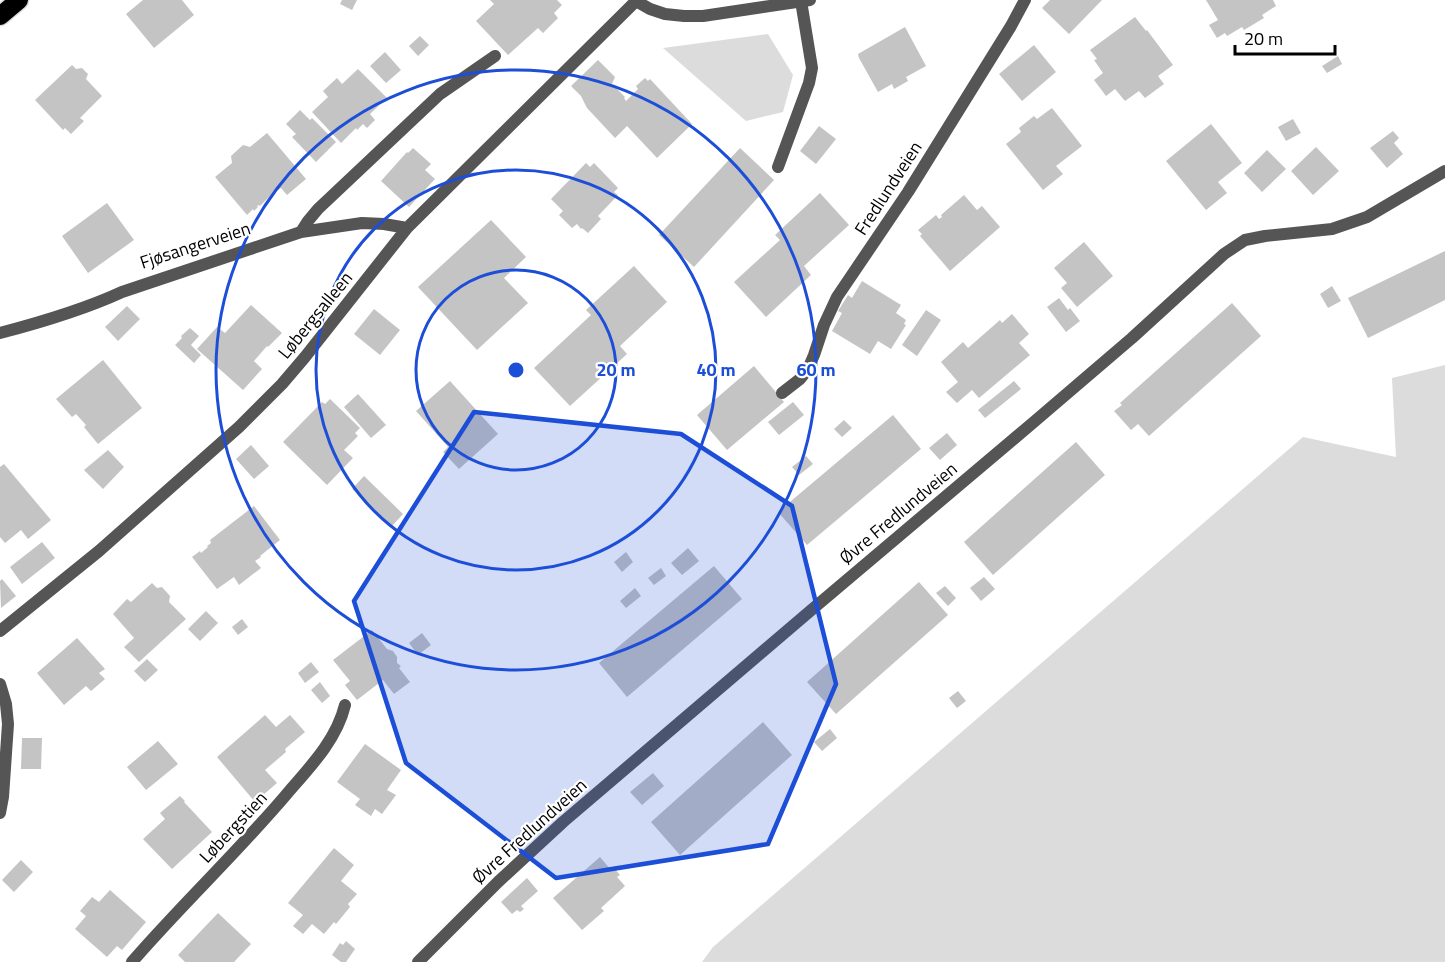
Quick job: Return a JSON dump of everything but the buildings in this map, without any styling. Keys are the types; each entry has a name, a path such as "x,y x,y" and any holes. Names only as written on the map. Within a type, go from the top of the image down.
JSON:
{"highway":[{"path":"0,16 19,0"}],"street":[{"path":"637,0 650,9 665,14 693,16 806,1 812,68 809,83 778,167"},
{"name":"Løbergsalleen","path":"0,631 99,551 239,427 305,357 407,228 637,0"},
{"name":"Fredlundveien","path":"782,393 800,379 808,369 837,297 908,192 1011,26 1024,0"},
{"path":"301,232 318,209 422,110 440,94 495,56"},
{"name":"Øvre Fredlundveien","path":"418,962 498,882 563,822 1132,338 1224,254 1245,240 1332,229 1367,217 1445,171"},
{"name":"Fjøsangerveien","path":"0,333 98,303 122,292 301,232 362,223 407,228"},
{"path":"0,684 9,724 0,813"},
{"name":"Løbergstien","path":"132,962 264,821 323,751 343,715 345,705"}],"highlighted area":[{"path":"474,412 681,434 792,506 836,684 768,844 556,878 406,763 354,601"}],"shaded area":[{"path":"768,34 793,75 783,112 746,121 663,48"},
{"path":"1445,365 1445,962 702,962 713,947 1303,437 1396,457 1392,378"}]}
